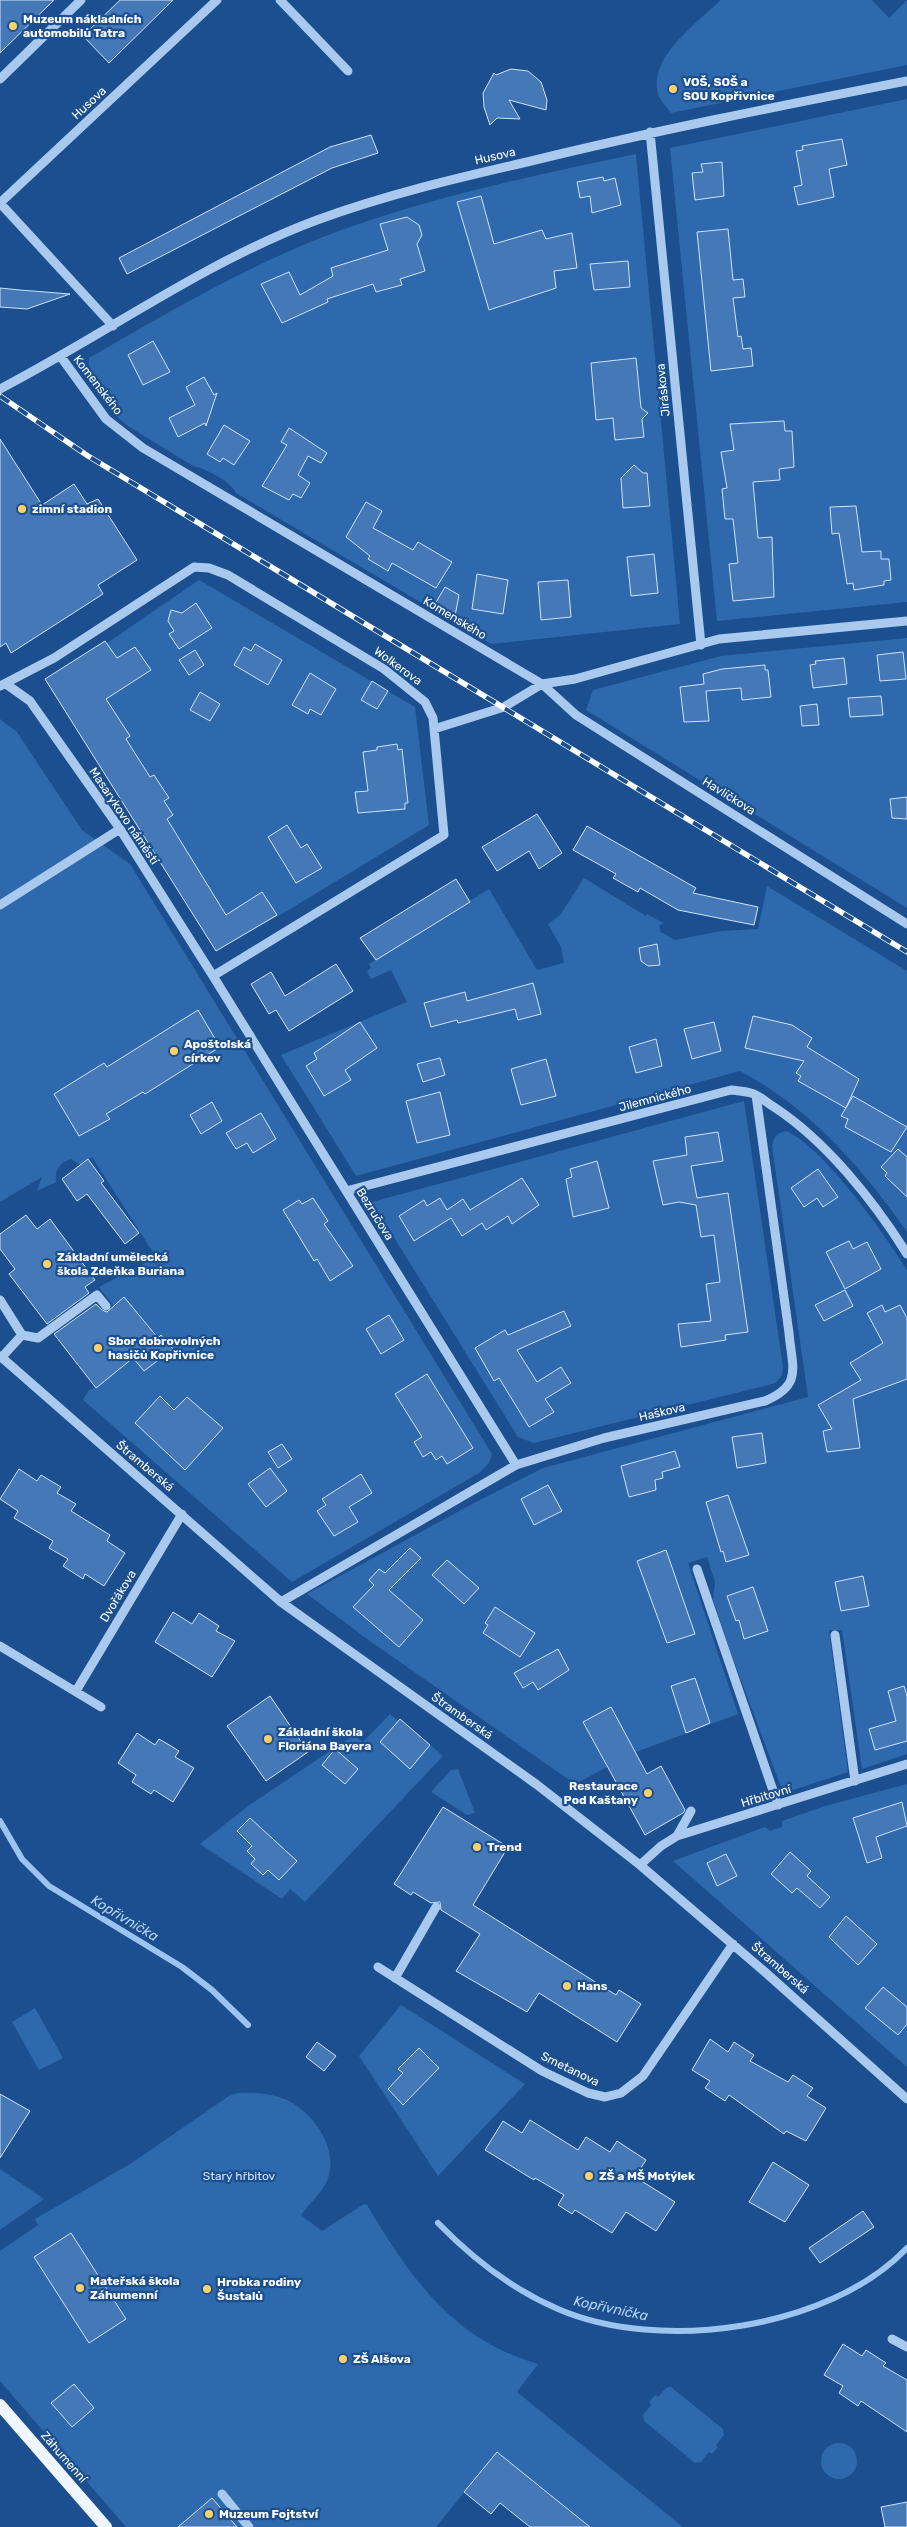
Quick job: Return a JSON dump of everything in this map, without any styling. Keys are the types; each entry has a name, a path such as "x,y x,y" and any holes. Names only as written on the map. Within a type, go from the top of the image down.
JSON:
{"main road":[{"name":"Záhumenní","path":"0,2405 106,2527"}],"street":[{"path":"0,78 81,0"},
{"name":"Husova","path":"113,326 0,203 217,0"},
{"path":"280,0 348,71"},
{"name":"Husova","path":"0,389 61,357 173,290 256,247 317,220 438,183 650,132 907,81"},
{"name":"Jiráskova","path":"650,132 701,644"},
{"name":"Komenského","path":"61,357 106,419 143,448 542,684"},
{"name":"Wolkerova","path":"3,685 54,658 194,567 209,568 228,575 384,669 425,702 433,718 444,835 213,976"},
{"path":"434,729 504,707 542,684 575,678 719,639 907,621"},
{"name":"Havlíčkova","path":"542,684 576,715 907,924"},
{"name":"Masarykovo náměstí","path":"3,685 30,701 120,829 213,976"},
{"path":"0,905 120,829"},
{"name":"Bezručova","path":"213,976 516,1465"},
{"name":"Jilemnického","path":"346,1191 732,1090 756,1095 789,1117 829,1154 896,1236 907,1254"},
{"name":"Haškova","path":"281,1602 516,1465 604,1438 765,1401 778,1396 792,1382 789,1333 756,1095"},
{"path":"0,1300 22,1335 38,1338 97,1295 106,1306"},
{"path":"1,1357 22,1335"},
{"name":"Štramberská","path":"1,1357 281,1602 536,1784 640,1865 733,1944 907,2099"},
{"name":"Dvořákova","path":"76,1691 182,1514"},
{"path":"697,1569 778,1805"},
{"path":"835,1635 856,1781"},
{"path":"0,1646 101,1707"},
{"name":"Hřbitovní","path":"640,1865 661,1846 677,1836 907,1764"},
{"path":"677,1836 686,1816 691,1811"},
{"path":"395,1978 436,1907"},
{"name":"Smetanova","path":"378,1967 542,2071 598,2097 611,2097 627,2090 643,2076 733,1944"},
{"path":"892,2339 907,2347"},
{"path":"222,2494 249,2527"}],"green space":[{"path":"721,0 872,0 889,18 907,0 907,65 671,113 658,94 657,80 660,67 667,54 677,42"},
{"path":"907,99 907,602 717,621 670,148"},
{"path":"636,154 680,624 491,644 236,493 229,484 218,476 193,466 128,426 115,415 89,365 89,358 185,303 284,253 318,239 353,226 458,194"},
{"path":"199,580 415,707 429,825 287,911 216,951 45,679 105,641 107,643"},
{"path":"907,638 907,908 586,710 593,690 721,656"},
{"path":"0,719 17,732 82,830 130,864 492,1454 489,1463 479,1473 292,1582 83,1400 89,1390 96,1387 137,1355 145,1346 99,1287 156,1257 92,1157 80,1165 71,1159 67,1160 57,1171 56,1182 37,1191 42,1177 0,1202"},
{"path":"584,878 646,916 647,914 663,923 659,926 661,932 675,940 721,931 758,929 767,886 907,971 907,1232 879,1193 831,1139 795,1107 740,1071 356,1176 281,1055 407,1002 391,970 371,979 367,971 371,968 369,964 489,889 537,970 564,963 561,947 548,924 560,915"},
{"path":"744,1101 783,1367 782,1375 776,1383 534,1443 518,1437 372,1202"},
{"path":"786,1131 801,1140 835,1172 869,1215 907,1270 907,1754 862,1769 842,1630 829,1630 848,1772 787,1792 781,1787 729,1648 713,1599 715,1582 707,1557 688,1563 738,1714 636,1752 575,1784 367,1639 307,1594 474,1503 543,1468 808,1397 772,1146 776,1136"},
{"path":"390,1714 398,1721 400,1719 443,1756 305,1902 290,1889 282,1899 200,1844 248,1806 354,1735 363,1742"},
{"path":"458,1769 475,1813 467,1815 431,1792 451,1770"},
{"path":"907,1784 907,2067 673,1861 765,1827 770,1831 782,1827 782,1821 825,1806"},
{"path":"401,2005 525,2084 438,2176 359,2056"},
{"path":"35,2008 63,2058 39,2070 12,2022"},
{"name":"Starý hřbitov","path":"238,2093 262,2094 287,2100 306,2114 322,2134 330,2157 327,2181 301,2215 322,2231 364,2204 367,2205 417,2280 457,2322 481,2339 508,2353 538,2364 517,2392 683,2527 590,2527 497,2452 436,2527 126,2527 0,2381 0,2251 38,2225 35,2219 130,2164 229,2096"},
{"path":"0,2169 44,2199 0,2230"},
{"path":"671,2387 723,2429 724,2435 716,2445 718,2447 712,2454 709,2452 701,2462 695,2463 644,2421 643,2415 651,2405 649,2402 655,2395 658,2397 666,2388"},
{"path":"839,2443 846,2444 852,2448 856,2454 856,2468 852,2474 846,2478 839,2479 832,2478 826,2474 822,2468 821,2461 822,2454 826,2448 832,2444"}],"building":[{"name":"Muzeum nákladních automobilů Tatra","path":"0,0 54,0 0,53"},
{"path":"120,0 173,0 109,63 83,36"},
{"path":"511,69 528,71 541,82 547,100 546,110 509,100 520,119 497,118 490,125 484,107 483,93 494,73 496,75"},
{"path":"371,135 378,153 332,168 127,274 119,258 330,147"},
{"path":"842,139 847,165 829,169 834,197 798,205 794,187 802,185 796,151 803,150 802,146"},
{"path":"722,162 724,196 695,200 692,173 703,172 701,164"},
{"path":"603,177 604,181 615,178 621,205 592,213 590,196 580,198 577,182"},
{"path":"481,196 494,244 542,230 546,239 572,233 577,268 554,271 556,288 489,310 457,202"},
{"path":"407,217 419,225 422,235 417,244 425,271 400,279 402,285 376,292 373,284 327,299 328,302 282,323 261,284 289,272 300,295 333,276 331,268 388,250 380,224"},
{"path":"728,229 733,280 743,279 745,297 733,298 738,337 741,336 743,349 751,348 753,366 711,371 697,232"},
{"path":"628,261 630,287 594,290 590,264"},
{"path":"0,288 70,294 27,309 0,307"},
{"path":"153,341 170,372 143,385 128,355"},
{"path":"636,358 641,408 648,413 642,419 644,437 615,440 613,418 596,420 591,363"},
{"path":"204,377 214,395 217,393 206,426 205,423 178,437 169,418 195,405 186,387"},
{"path":"784,421 785,431 792,431 794,467 779,469 780,480 753,482 758,538 772,537 774,597 733,601 729,564 738,563 733,519 725,519 722,489 727,488 721,452 734,450 730,424"},
{"path":"224,425 250,441 234,465 223,458 220,462 207,454"},
{"path":"289,428 327,453 321,463 308,456 298,475 310,483 301,498 293,494 289,500 262,486 287,445 281,442"},
{"name":"zimní stadion","path":"0,439 42,505 74,484 87,504 98,499 137,560 98,585 103,594 11,653 6,643 0,647"},
{"path":"634,465 643,473 647,473 650,506 623,508 621,478"},
{"path":"366,502 382,511 373,528 413,550 418,542 452,562 436,588 392,563 388,571 368,559 370,556 346,537"},
{"path":"856,506 862,552 881,551 881,559 889,559 891,580 884,581 884,585 854,590 853,583 847,584 839,533 832,534 830,507"},
{"path":"654,554 658,593 631,596 627,557"},
{"path":"477,574 508,580 503,614 472,609"},
{"path":"568,580 571,617 541,620 538,582"},
{"path":"445,587 459,595 455,616 435,604"},
{"path":"196,603 212,628 179,649 169,634 174,631 168,621 171,610 182,613"},
{"path":"105,641 117,658 135,647 151,670 106,699 130,736 126,739 150,777 154,775 169,798 164,801 173,815 167,819 226,915 262,892 277,915 216,951 45,679"},
{"path":"255,644 282,660 268,685 234,665 244,647 251,651"},
{"path":"195,650 204,665 189,675 179,660"},
{"path":"903,652 906,679 880,681 877,655"},
{"path":"844,658 847,684 813,688 810,665 816,664 815,661"},
{"path":"765,665 765,670 768,670 771,697 742,700 741,688 706,691 709,721 684,722 680,687 704,684 703,674 722,669"},
{"path":"310,673 336,689 321,715 310,709 308,714 292,705"},
{"path":"372,681 388,691 377,709 361,700"},
{"path":"200,692 220,704 210,721 190,710"},
{"path":"881,696 883,715 850,717 848,698"},
{"path":"817,704 819,725 802,726 800,706"},
{"path":"397,744 398,750 402,749 408,803 405,803 405,809 358,813 355,792 368,791 363,752 377,750 377,747"},
{"path":"907,797 907,819 892,818 890,799"},
{"path":"537,814 562,853 539,869 529,851 497,871 482,847"},
{"path":"287,825 301,848 307,844 322,868 296,883 268,837"},
{"path":"587,826 696,888 693,893 758,907 754,925 678,910 640,888 638,892 613,878 616,874 573,850"},
{"path":"456,879 470,902 376,960 360,938"},
{"path":"657,944 660,965 648,966 641,961 639,948"},
{"path":"336,964 353,991 289,1031 276,1010 269,1014 251,984 271,972 285,996"},
{"path":"533,983 541,1014 518,1020 515,1009 458,1023 457,1020 431,1027 424,1003 465,992 467,1001"},
{"path":"198,1010 220,1047 145,1094 143,1092 106,1114 110,1119 79,1136 54,1094 104,1063 107,1067"},
{"path":"753,1016 792,1025 812,1038 807,1047 859,1079 846,1108 798,1081 801,1076 796,1073 804,1061 745,1048"},
{"path":"360,1022 377,1048 345,1070 351,1080 324,1096 306,1066 317,1059 314,1053"},
{"path":"714,1022 721,1051 692,1059 684,1029"},
{"path":"656,1039 662,1066 636,1073 629,1047"},
{"path":"440,1058 445,1075 423,1082 417,1064"},
{"path":"546,1059 556,1096 521,1105 511,1069"},
{"path":"440,1092 450,1135 417,1143 406,1101"},
{"path":"853,1096 907,1127 891,1152 845,1127 848,1119 841,1116"},
{"path":"212,1102 222,1121 201,1134 190,1115"},
{"path":"261,1113 276,1139 253,1153 247,1143 236,1149 226,1133"},
{"path":"718,1132 723,1161 691,1166 697,1198 728,1193 748,1332 725,1335 726,1340 681,1347 678,1324 711,1321 706,1284 720,1282 714,1235 701,1237 696,1205 679,1202 663,1205 653,1161 687,1155 685,1137"},
{"path":"898,1149 907,1157 907,1197 885,1176 887,1173 881,1167"},
{"path":"88,1159 104,1181 101,1183 139,1233 125,1244 87,1194 77,1201 62,1179"},
{"path":"597,1161 609,1208 573,1217 566,1179 572,1177 570,1169"},
{"path":"818,1169 838,1197 823,1207 817,1198 804,1207 791,1188"},
{"path":"522,1178 539,1205 512,1224 508,1216 486,1230 482,1223 462,1236 451,1218 414,1241 399,1216 424,1200 427,1206 440,1198 447,1210 463,1199 470,1210"},
{"path":"313,1198 328,1221 324,1224 353,1266 330,1281 317,1259 314,1261 283,1210 299,1200 302,1204"},
{"name":"Základní umělecká škola Zdeňka Buriana","path":"26,1215 37,1229 50,1219 95,1280 85,1287 89,1293 47,1324 9,1274 15,1269 0,1249 0,1234"},
{"path":"849,1241 853,1249 867,1242 881,1269 845,1289 826,1252"},
{"path":"845,1290 853,1306 824,1321 815,1305"},
{"path":"124,1297 158,1338 161,1335 173,1349 144,1371 133,1358 96,1388 54,1334 96,1304 107,1312"},
{"path":"882,1305 885,1312 900,1305 907,1318 907,1379 853,1399 860,1448 827,1452 823,1431 832,1429 818,1405 861,1380 850,1363 883,1343 867,1313"},
{"path":"564,1311 571,1326 517,1350 537,1382 561,1367 571,1383 545,1399 554,1412 529,1427 499,1378 494,1381 475,1348 505,1330 508,1335"},
{"path":"389,1315 404,1340 381,1354 366,1329"},
{"path":"427,1374 473,1448 447,1464 442,1456 436,1460 431,1452 423,1457 414,1442 422,1437 395,1394"},
{"path":"160,1396 174,1410 187,1397 223,1428 185,1470 135,1423"},
{"path":"762,1433 766,1463 737,1468 732,1437"},
{"path":"282,1444 292,1459 278,1468 268,1452"},
{"path":"675,1451 680,1467 662,1472 663,1478 655,1480 656,1490 629,1497 621,1466"},
{"path":"270,1468 287,1491 266,1507 248,1484"},
{"path":"19,1469 37,1481 41,1475 61,1487 57,1493 76,1504 71,1511 110,1535 107,1541 125,1553 104,1586 85,1574 83,1579 63,1566 68,1559 49,1548 53,1541 14,1518 18,1511 0,1499"},
{"path":"361,1474 372,1493 349,1507 358,1522 334,1536 317,1511 326,1505 322,1499"},
{"path":"548,1485 562,1511 534,1525 521,1499"},
{"path":"728,1495 749,1555 726,1562 723,1551 721,1552 706,1502"},
{"path":"410,1548 421,1558 389,1590 423,1620 399,1647 353,1607 374,1585 369,1580 379,1569 385,1573"},
{"path":"666,1550 695,1634 667,1643 637,1561"},
{"path":"447,1560 479,1588 464,1604 432,1575"},
{"path":"863,1576 869,1606 841,1611 835,1582"},
{"path":"753,1587 768,1631 744,1639 739,1620 736,1621 727,1596"},
{"path":"495,1607 535,1633 520,1657 483,1633 488,1625 485,1623"},
{"path":"173,1612 192,1624 199,1613 219,1626 216,1631 235,1641 212,1677 155,1642"},
{"path":"558,1649 569,1670 538,1690 533,1682 523,1688 514,1673"},
{"path":"695,1678 710,1723 686,1733 671,1686"},
{"path":"904,1686 907,1696 907,1741 875,1750 869,1729 896,1721 888,1691"},
{"name":"Základní škola Floriána Bayera","path":"270,1696 308,1752 266,1781 227,1726"},
{"name":"Restaurace Pod Kaštany","path":"611,1707 647,1774 661,1766 685,1810 645,1835 583,1722"},
{"path":"400,1719 430,1745 410,1769 380,1742"},
{"path":"137,1733 155,1745 159,1739 171,1746 179,1751 175,1757 194,1768 173,1802 154,1790 151,1794 132,1782 136,1775 118,1763"},
{"path":"335,1749 358,1769 345,1784 322,1765"},
{"path":"902,1802 907,1826 876,1837 882,1858 867,1863 853,1818"},
{"path":"443,1807 508,1847 473,1905 616,1995 619,1990 641,2004 617,2042 539,1993 527,2012 456,1971 480,1934 441,1910 440,1902 431,1903 413,1892 411,1895 394,1884"},
{"path":"250,1818 297,1861 279,1880 268,1870 263,1875 251,1864 255,1859 247,1851 252,1846 237,1831"},
{"path":"790,1852 811,1871 807,1876 830,1897 820,1908 797,1888 792,1893 771,1874"},
{"path":"726,1854 737,1876 717,1886 707,1863"},
{"path":"846,1916 877,1944 858,1965 829,1937"},
{"path":"883,1987 907,2007 907,2024 898,2035 865,2008"},
{"path":"710,2039 728,2052 734,2042 754,2055 750,2061 788,2082 793,2075 813,2088 807,2096 826,2108 806,2141 786,2131 784,2134 729,2095 725,2101 705,2088 710,2081 692,2070"},
{"path":"317,2042 336,2056 324,2071 306,2057"},
{"path":"419,2048 439,2068 403,2105 388,2089 403,2073 398,2069"},
{"path":"0,2094 30,2111 0,2158"},
{"name":"ZŠ a MŠ Motýlek","path":"530,2120 578,2150 586,2137 610,2152 617,2141 646,2160 635,2177 675,2202 656,2231 626,2212 612,2233 575,2210 572,2214 558,2205 564,2195 535,2178 534,2180 485,2150 503,2121 522,2133"},
{"path":"773,2162 809,2185 785,2222 749,2202"},
{"path":"863,2211 874,2227 820,2263 809,2248"},
{"name":"Mateřská škola Záhumenní","path":"71,2233 126,2319 89,2343 34,2257"},
{"path":"843,2344 862,2356 866,2350 886,2363 883,2366 907,2380 907,2432 861,2401 858,2406 839,2393 843,2386 824,2375"},
{"path":"74,2384 94,2408 72,2427 51,2403"},
{"path":"497,2452 590,2527 530,2527 500,2503 491,2514 464,2492"},
{"name":"Muzeum Fojtství","path":"212,2498 237,2527 178,2527"},
{"path":"907,2502 907,2527 885,2527 881,2507"}],"waterway":[{"name":"Kopřivnička","path":"0,1821 22,1859 49,1886 182,1967 212,1990 248,2025"},
{"name":"Kopřivnička","path":"438,2223 479,2261 524,2292 541,2301 558,2309 599,2322 644,2330 692,2331 741,2326 789,2315 834,2298 874,2276 907,2248"}],"railway":[{"path":"0,396 88,456 907,952"}],"place":[{"name":"Muzeum nákladních automobilů Tatra","path":"13,26"},
{"name":"VOŠ, SOŠ a SOU Kopřivnice","path":"673,89"},
{"name":"zimní stadion","path":"22,509"},
{"name":"Apoštolská církev","path":"174,1051"},
{"name":"Základní umělecká škola Zdeňka Buriana","path":"47,1264"},
{"name":"Sbor dobrovolných hasičů Kopřivnice","path":"98,1348"},
{"name":"Základní škola Floriána Bayera","path":"268,1739"},
{"name":"Restaurace Pod Kaštany","path":"648,1793"},
{"name":"Trend","path":"477,1847"},
{"name":"Hans","path":"567,1986"},
{"name":"ZŠ a MŠ Motýlek","path":"589,2176"},
{"name":"Mateřská škola Záhumenní","path":"80,2288"},
{"name":"Hrobka rodiny Šustalů","path":"207,2289"},
{"name":"ZŠ Alšova","path":"343,2359"},
{"name":"Muzeum Fojtství","path":"209,2514"}]}
